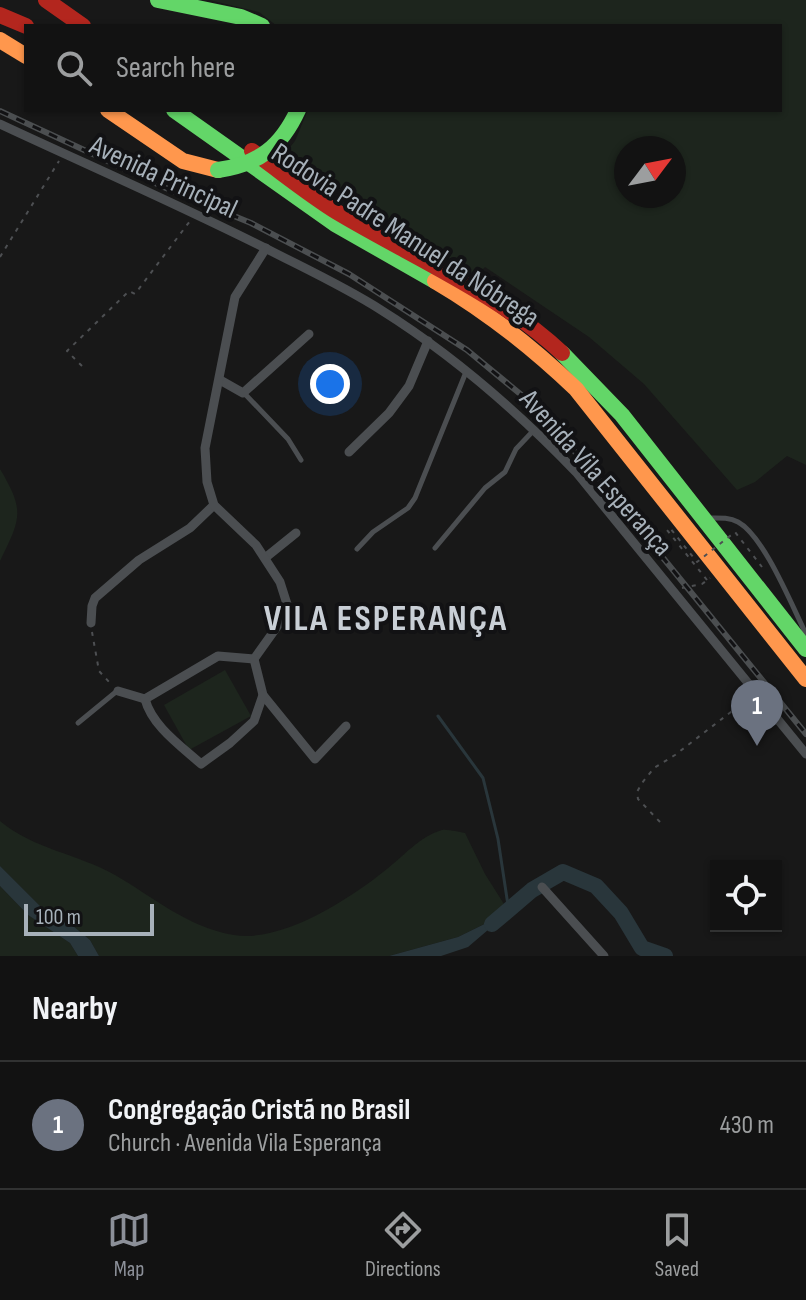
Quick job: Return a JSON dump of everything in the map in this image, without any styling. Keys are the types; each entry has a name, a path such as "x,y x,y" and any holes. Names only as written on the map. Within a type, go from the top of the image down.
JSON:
{"highway":[{"path":"46,0 80,24"},
{"path":"158,0 241,17 257,24"},
{"path":"0,15 24,25"},
{"path":"0,31 23,49"},
{"path":"0,40 23,49"},
{"path":"111,112 183,161 218,170 245,166 266,156 289,131 297,112"},
{"name":"Rodovia Padre Manuel da Nóbrega","path":"177,112 335,224 457,294 498,320 538,352 576,389 714,575 806,679"},
{"path":"198,112 334,210 494,302 548,340 622,415 806,649"}],"street":[{"name":"Avenida Principal","path":"0,124 266,248"},
{"name":"Avenida Vila Esperança","path":"266,248 380,309 428,341 534,429 602,502 806,754"},
{"path":"266,248 235,297 205,448 207,482 214,505 256,545 265,558 280,582 287,604 284,617 254,659 263,695 315,759 346,726"},
{"path":"220,380 243,393 309,334"},
{"path":"349,452 389,413 409,386 428,341"},
{"path":"91,623 95,598 139,560 190,528 214,505"},
{"path":"265,558 296,533"},
{"path":"118,691 145,699 218,656 254,659"},
{"path":"145,699 147,707 168,733 201,764 254,721 263,695"},
{"path":"542,887 604,956"}],"lane":[{"path":"357,549 373,532 408,508 415,498 467,371"},
{"path":"243,393 288,439 301,460"},
{"path":"435,548 485,488 505,472 516,449 534,429"},
{"path":"703,518 738,522 750,531 773,567 806,634"},
{"path":"78,723 118,691"}],"path":[{"path":"0,257 63,153"},
{"path":"82,366 67,351 129,291 135,294 196,214"},
{"path":"674,590 702,584 714,575 667,530 670,528 697,562 735,532 762,567"},
{"path":"91,623 99,671 118,691"},
{"path":"660,822 638,799 637,792 642,783 654,768 756,692"}],"shaded area":[{"path":"209,0 806,0 806,465 787,456 755,482 737,490 644,384 589,337 485,267 475,277 337,197 281,158 295,141 307,112 782,112 782,24 274,24 259,12"},
{"path":"0,469 14,495 17,515 0,561"},
{"path":"225,670 251,716 189,750 164,705"},
{"path":"0,821 41,845 115,875 187,919 234,935 253,936 274,932 315,916 372,880 419,842 442,830 465,833 485,874 509,912 458,937 389,956 99,956 90,940 61,916 40,906 0,866"},
{"path":"0,866 40,906 61,916 90,940 99,956 78,956 70,943 28,915 0,886"},
{"path":"0,886 28,915 70,943 78,956 0,956"},
{"path":"509,912 468,947 441,956 389,956 458,937"}],"waterway":[{"path":"438,716 483,778 498,839 509,912"},
{"path":"492,924 532,890 563,872 596,886 621,913 642,948 665,956"}],"railway":[{"path":"0,111 166,188 251,223 349,274 467,350 530,402 595,474 806,734"}],"traffic: fast":[{"path":"158,0 241,17 257,24"},
{"path":"177,112 335,224 435,281"},
{"path":"218,170 245,163 267,152 284,134 297,112"},
{"path":"562,353 622,415 806,649"}],"traffic: slow":[{"path":"0,40 24,55"},
{"path":"111,112 183,161 218,170"},
{"path":"435,281 509,331 576,389 806,679"}],"traffic: jam":[{"path":"46,0 80,24"},
{"path":"0,15 24,25"},
{"path":"252,151 337,212 510,312 562,353"}],"place":[{"name":"Congregação Cristã no Brasil","path":"757,746"}],"district":[{"name":"VILA ESPERANÇA","path":"386,617"}]}
